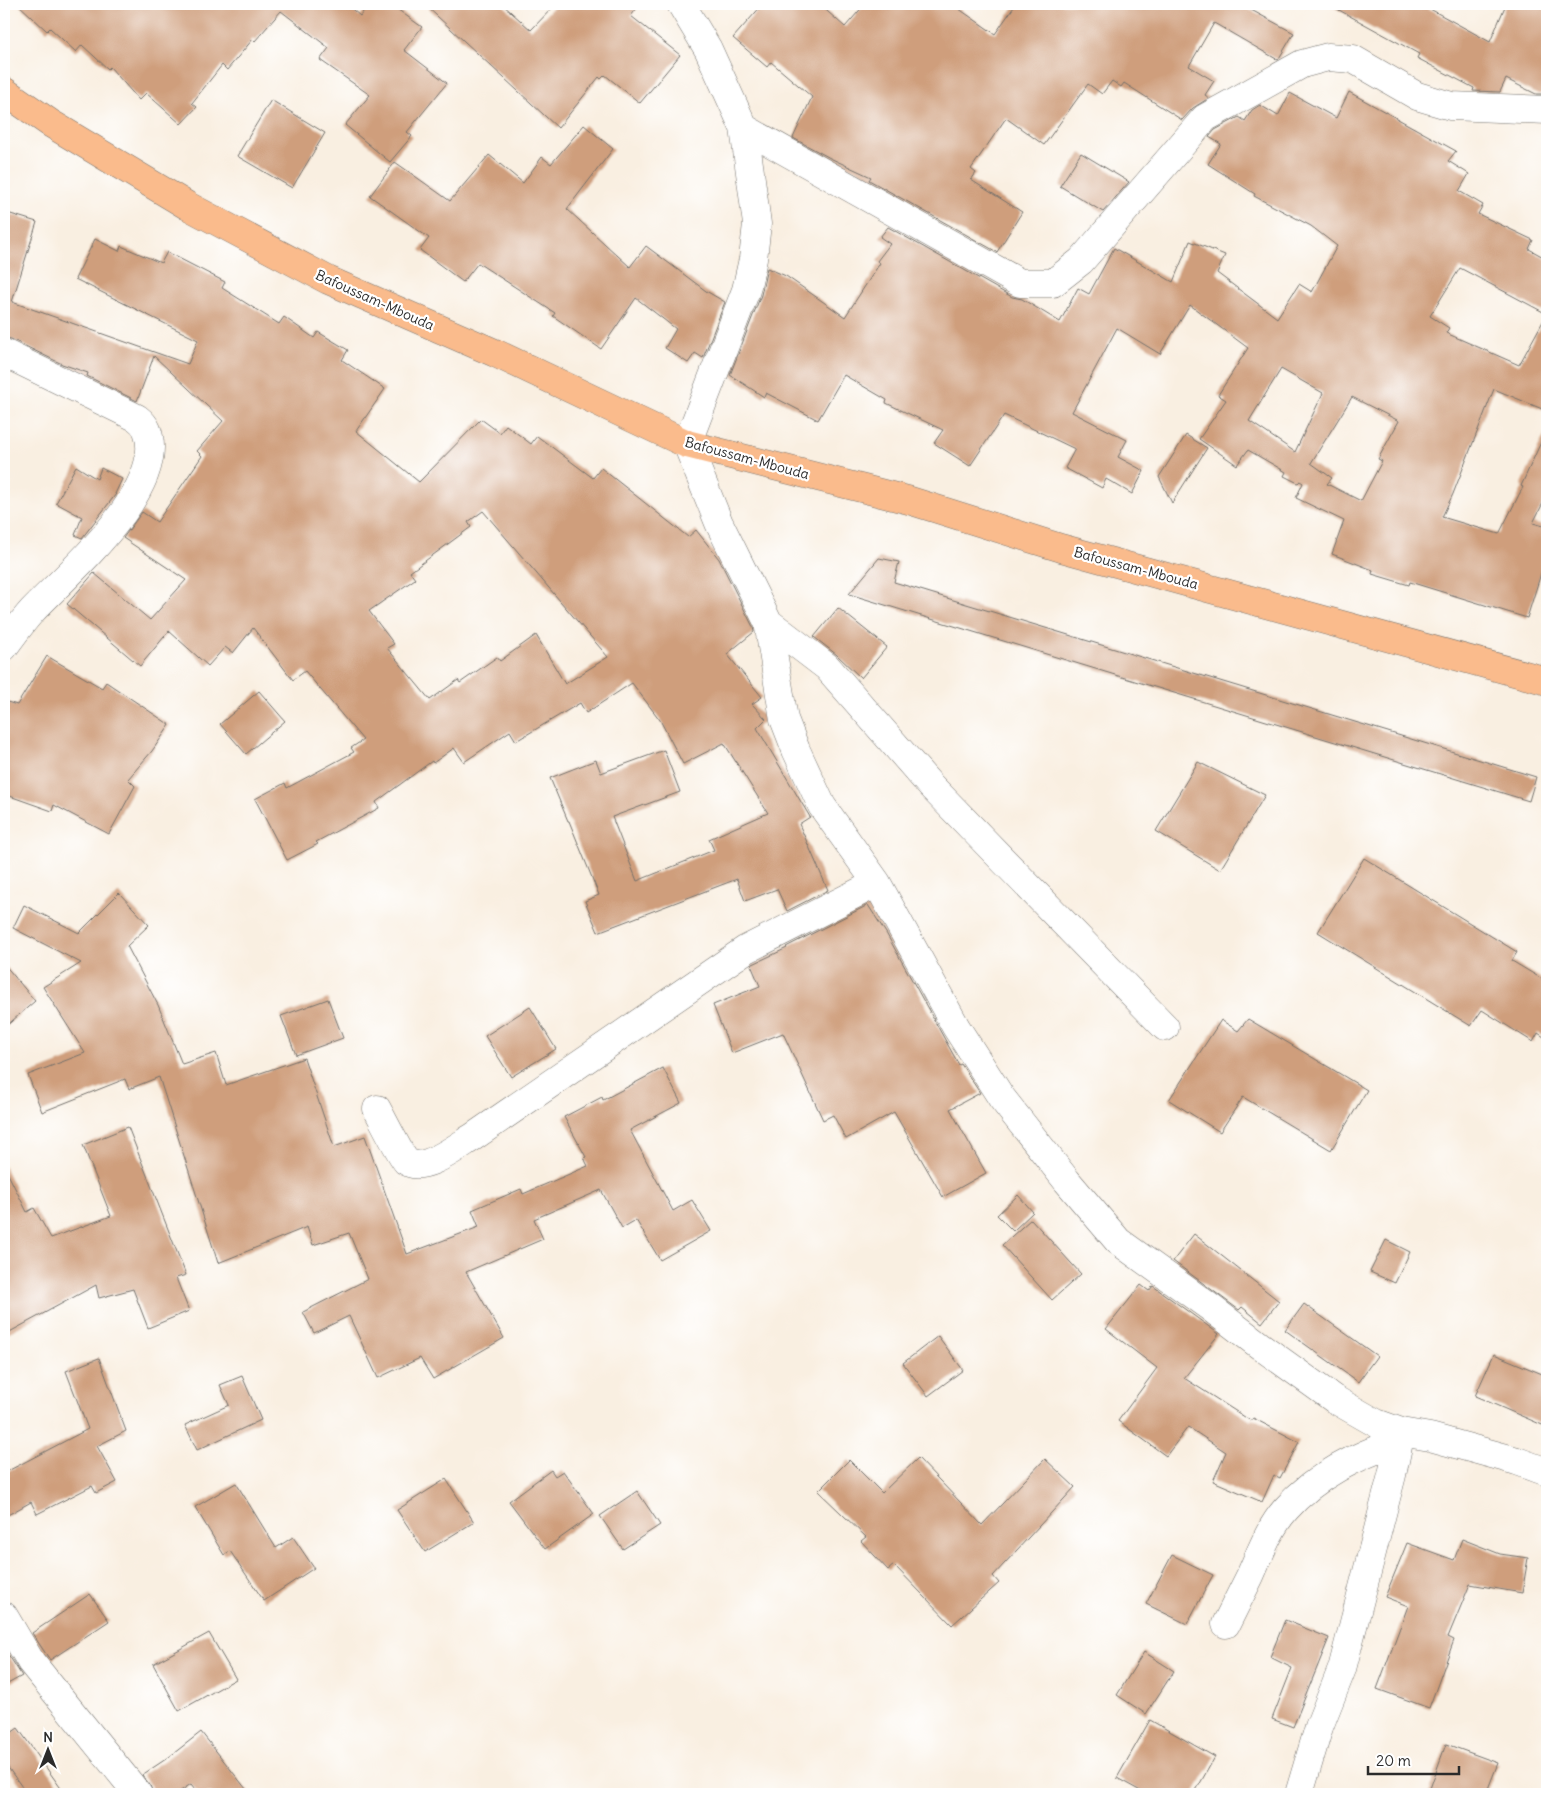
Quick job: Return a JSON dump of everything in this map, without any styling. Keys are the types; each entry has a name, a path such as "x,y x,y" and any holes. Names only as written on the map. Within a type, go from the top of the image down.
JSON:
{"highway":[{"name":"Bafoussam-Mbouda","path":"4,91 50,123 188,206 328,280 495,353 687,444 908,500 1061,548 1547,681"}],"street":[{"path":"681,4 708,49 744,128 757,224 753,259 746,290 687,444 719,523 768,622 784,719 822,806 877,883 956,1026 1001,1097 1061,1174 1118,1242 1334,1399 1400,1436 1438,1440 1547,1472"},
{"path":"744,128 1020,283 1053,283 1081,261 1205,118 1302,64 1328,57 1353,59 1417,96 1451,106 1547,110"},
{"path":"4,353 137,418 146,428 150,446 147,470 132,500 105,536 31,612 4,647"},
{"path":"768,622 827,667 931,786 1165,1027"},
{"path":"377,1109 406,1160 415,1164 431,1163 745,950 877,883"},
{"path":"1226,1624 1265,1542 1285,1510 1305,1491 1332,1470 1400,1436"},
{"path":"1299,1794 1319,1727 1342,1669 1392,1475 1400,1436"},
{"path":"4,1616 31,1662 138,1794"}],"building":[{"path":"18,4 346,4 360,16 369,4 390,4 422,27 404,50 447,83 407,132 412,136 390,162 345,125 370,95 320,60 329,48 281,11 255,41 253,39 227,70 222,65 192,103 197,107 181,124 146,93 139,100 110,67 108,69 82,45 76,52 50,28 47,31"},
{"path":"424,4 502,4 531,30 556,4 640,4 631,16 680,55 640,103 605,75 601,79 599,77 558,128"},
{"path":"763,4 819,4 845,27 865,4 952,4 995,34 1016,4 1240,4 1294,33 1278,60 1214,23 1189,66 1214,81 1205,95 1209,98 1193,108 1182,120 1124,83 1121,87 1112,81 1102,94 1088,84 1044,145 1006,118 971,169 976,173 971,180 1022,212 997,252 869,180 871,177 793,138 812,97 771,62 767,67 733,38"},
{"path":"1328,4 1421,4 1490,42 1506,4 1547,4 1547,94 1536,94 1506,79 1500,92 1473,91 1474,88 1417,58 1419,54"},
{"path":"1349,92 1456,151 1448,161 1469,174 1459,191 1483,205 1478,214 1533,240 1529,249 1547,259 1547,314 1547,411 1494,389 1453,494 1442,517 1499,534 1523,487 1521,486 1547,429 1547,498 1533,523 1547,527 1547,571 1542,570 1527,618 1410,582 1409,585 1372,574 1373,570 1332,554 1344,521 1296,498 1303,483 1300,481 1298,483 1284,476 1286,472 1248,450 1237,465 1199,439 1226,400 1218,395 1248,348 1190,305 1160,354 1117,328 1072,412 1127,440 1118,457 1144,471 1132,494 1106,479 1102,488 1065,468 1075,449 1004,415 970,466 934,443 943,430 886,403 887,400 844,375 818,420 766,393 764,397 730,375 761,295 767,268 786,276 845,317 880,263 877,261 890,244 880,237 888,227 1012,297 1022,299 1060,322 1078,288 1089,294 1114,248 1173,282 1190,241 1225,255 1217,273 1277,318 1299,284 1312,292 1337,246 1311,226 1254,196 1255,194 1208,164 1221,144 1209,137 1215,130 1239,117 1245,121 1252,110 1260,105 1278,116 1290,93 1336,118","holes":["1460,268 1547,314 1519,365 1446,333 1449,328 1430,316","1281,369 1323,393 1295,452 1249,421","1352,397 1399,421 1378,459 1382,461 1361,501 1327,484 1332,478 1311,463"]},
{"path":"271,100 325,133 292,188 237,156"},
{"path":"584,125 613,149 567,209 630,267 646,246 706,291 725,302 703,358 695,353 688,363 665,348 676,329 636,298 601,349 553,316 555,313 478,263 463,282 420,250 429,238 370,196 395,162 450,201 489,155 523,183 542,157 551,164"},
{"path":"1081,153 1129,182 1103,212 1060,186"},
{"path":"4,212 37,222 12,302 188,364 198,340 75,279 95,239 119,251 121,246 161,263 167,252 225,282 222,288 279,324 284,317 314,338 318,332 348,350 342,360 385,389 356,431 419,482 481,419 500,433 506,425 531,444 537,436 593,478 601,468 688,537 696,530 719,559 753,627 754,632 727,654 762,697 752,704 766,719 757,728 810,817 799,824 828,890 787,911 777,889 745,901 737,879 598,932 585,901 599,895 550,778 596,760 601,773 664,750 680,792 612,817 637,881 714,850 709,839 768,813 724,743 683,764 660,720 632,683 586,713 580,703 516,741 510,731 464,762 454,748 433,763 432,761 376,802 379,808 287,860 255,799 285,783 287,788 354,752 351,748 363,740 305,671 293,680 253,628 233,653 225,647 208,666 169,631 140,666 67,604 94,573 150,620 186,580 123,538 142,512 157,522 202,456 197,451 223,421 154,356 137,401 87,376 88,373 62,364 11,339 4,338","holes":["483,511 608,657 565,684 536,635 500,661 497,657 460,683 458,680 430,700 387,648 394,644 369,611 415,579 410,572 471,527 468,522"]},
{"path":"1186,435 1207,448 1172,503 1159,477"},
{"path":"76,466 97,479 101,468 122,479 116,494 82,538 75,535 82,517 56,503"},
{"path":"879,558 899,562 894,582 1536,777 1529,801 849,594"},
{"path":"838,608 887,647 861,678 837,655 814,637"},
{"path":"47,656 102,688 106,682 170,725 152,751 128,779 135,786 109,834 54,805 52,811 4,794 4,701 17,705"},
{"path":"259,691 285,721 246,754 220,724"},
{"path":"1198,762 1265,795 1220,870 1156,831"},
{"path":"1364,858 1517,952 1512,961 1547,982 1547,1039 1538,1033 1533,1042 1482,1010 1471,1026 1318,932"},
{"path":"119,893 149,925 127,946 158,1005 182,1064 216,1053 226,1085 304,1058 334,1147 365,1136 407,1254 479,1227 472,1210 521,1189 523,1194 588,1166 584,1158 586,1157 564,1117 602,1097 603,1100 663,1068 681,1103 630,1130 673,1211 692,1200 711,1231 660,1260 636,1220 622,1228 601,1190 534,1219 543,1239 466,1272 504,1338 433,1379 420,1358 378,1378 349,1316 314,1333 303,1312 368,1279 349,1233 313,1245 307,1227 218,1263 159,1077 129,1089 125,1079 42,1112 28,1075 85,1053 43,987 81,963 13,928 24,905 79,933"},
{"path":"868,905 886,933 959,1065 961,1064 980,1093 950,1109 986,1173 943,1197 894,1112 846,1139 833,1115 823,1120 783,1033 732,1053 713,1005 760,986 751,965"},
{"path":"4,964 35,1001 4,1028"},
{"path":"328,999 343,1038 296,1055 281,1016"},
{"path":"530,1007 556,1049 511,1077 485,1036"},
{"path":"1248,1019 1367,1090 1331,1150 1243,1097 1220,1132 1169,1100 1221,1020 1238,1031"},
{"path":"128,1127 186,1275 176,1278 189,1311 148,1328 133,1289 99,1298 96,1285 4,1335 4,1166 27,1212 34,1208 51,1238 111,1216 83,1145"},
{"path":"1018,1195 1033,1212 1013,1231 997,1215"},
{"path":"1031,1219 1081,1274 1052,1300 1002,1245"},
{"path":"1194,1234 1279,1301 1262,1323 1242,1307 1239,1310 1173,1261"},
{"path":"1386,1240 1410,1252 1395,1283 1370,1272"},
{"path":"1141,1285 1149,1291 1153,1286 1219,1334 1184,1378 1251,1421 1253,1418 1299,1442 1280,1478 1274,1475 1262,1502 1213,1481 1226,1452 1188,1427 1166,1456 1118,1421 1157,1368 1106,1329"},
{"path":"1304,1304 1377,1356 1358,1382 1285,1330"},
{"path":"938,1336 963,1370 928,1396 903,1363"},
{"path":"1494,1354 1547,1376 1547,1427 1475,1396"},
{"path":"99,1358 126,1431 97,1446 117,1482 96,1493 92,1486 37,1514 31,1502 4,1517 4,1473 88,1429 66,1371"},
{"path":"242,1376 261,1420 197,1450 185,1425 229,1405 220,1385"},
{"path":"918,1458 982,1525 1045,1459 1075,1487 993,1576 999,1583 952,1625 894,1565 888,1570 861,1541 866,1537 818,1491 849,1460 882,1493"},
{"path":"551,1470 555,1476 563,1471 594,1514 545,1549 509,1501"},
{"path":"446,1479 474,1522 425,1552 397,1510"},
{"path":"236,1483 276,1548 293,1537 314,1568 264,1601 230,1551 224,1555 195,1507"},
{"path":"637,1491 660,1525 623,1549 600,1516"},
{"path":"1462,1539 1500,1554 1528,1558 1522,1593 1470,1584 1448,1637 1454,1640 1429,1708 1377,1689 1408,1606 1385,1597 1407,1543 1454,1560"},
{"path":"1172,1555 1213,1575 1187,1624 1146,1604"},
{"path":"90,1594 109,1621 50,1660 32,1633"},
{"path":"1285,1620 1329,1638 1293,1727 1272,1719 1292,1668 1270,1657"},
{"path":"209,1633 236,1679 179,1711 153,1664"},
{"path":"6,1651 22,1676 4,1686 4,1653"},
{"path":"1144,1652 1174,1671 1146,1714 1117,1695"},
{"path":"1150,1720 1215,1757 1194,1794 1146,1794 1117,1778"},
{"path":"18,1728 65,1794 27,1794 4,1762 4,1738"},
{"path":"201,1732 250,1794 199,1794 191,1784 176,1794 153,1794 150,1785 142,1775"},
{"path":"1446,1744 1498,1763 1486,1794 1428,1794"}]}
